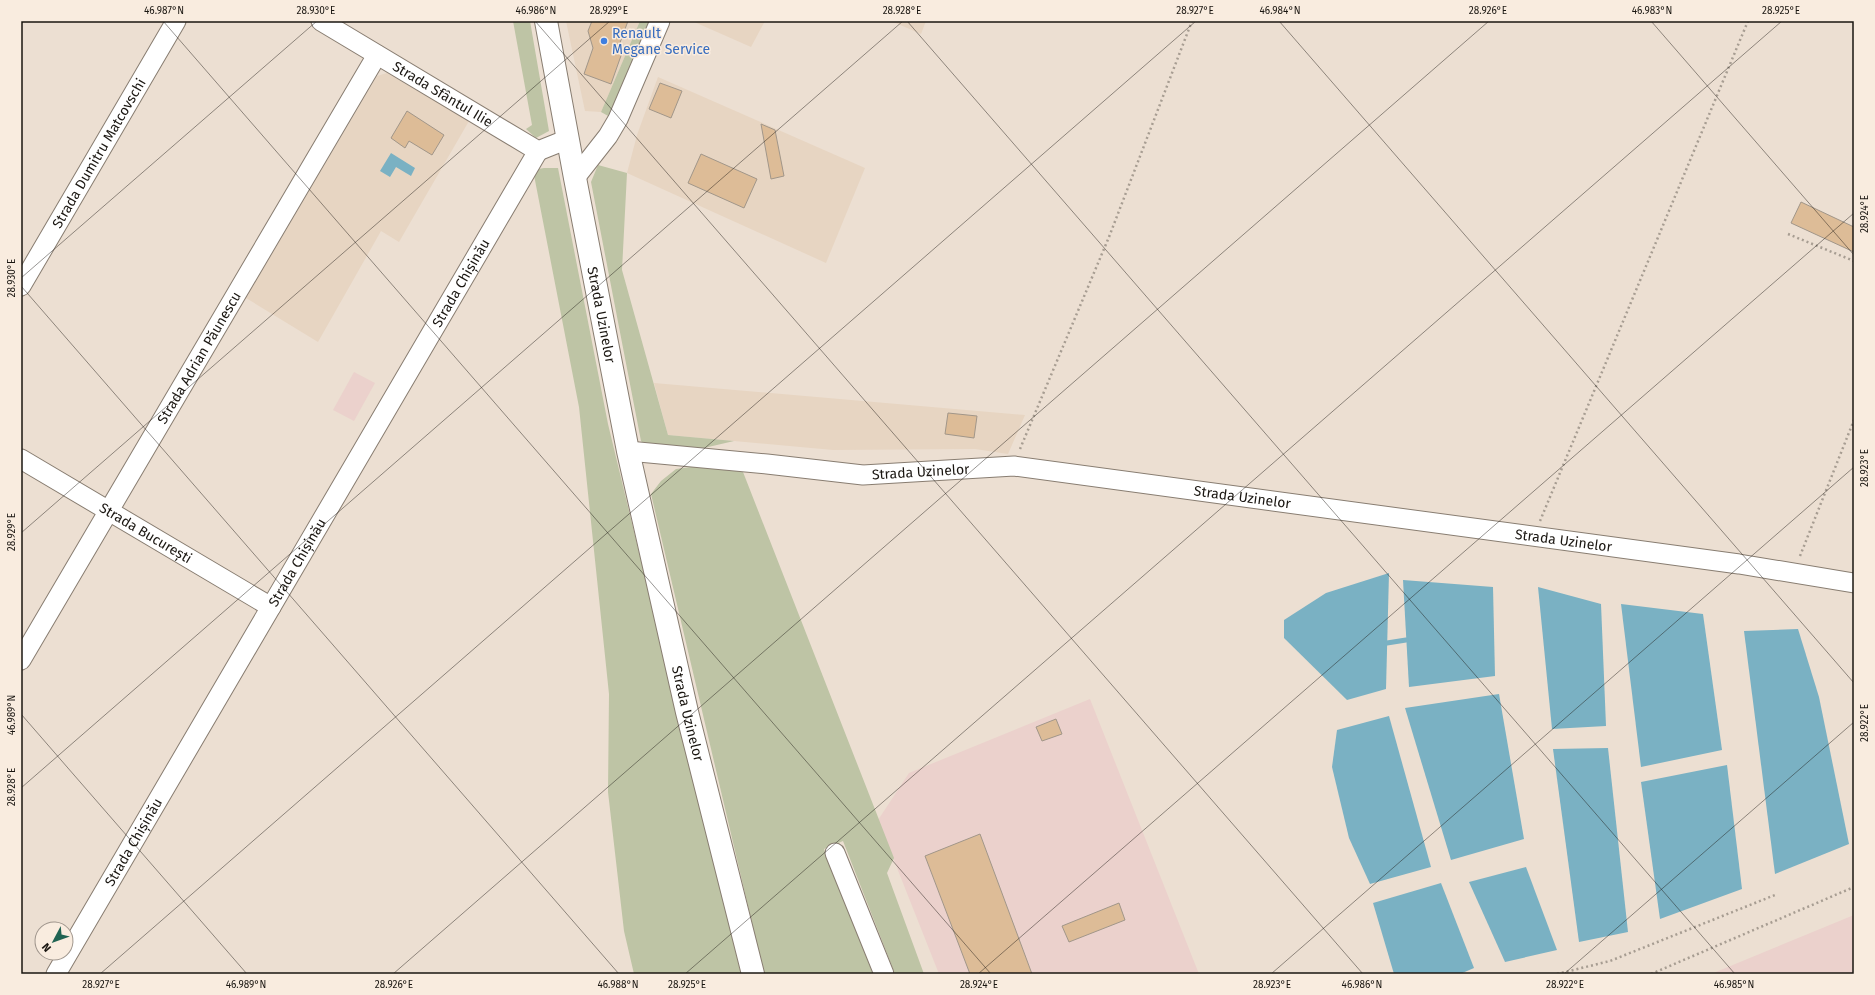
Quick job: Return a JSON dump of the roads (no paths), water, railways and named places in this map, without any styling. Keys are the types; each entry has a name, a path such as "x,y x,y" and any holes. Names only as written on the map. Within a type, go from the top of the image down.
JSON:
{"street":[{"name":"Strada Dumitru Matcovschi","path":"21,286 176,21"},
{"name":"Strada Sfântul Ilie","path":"321,21 538,151"},
{"name":"Strada Uzinelor","path":"546,21 628,451 687,712 753,974"},
{"path":"575,178 608,136 618,119 660,21"},
{"name":"Strada Adrian Păunescu","path":"21,660 377,55"},
{"path":"538,151 568,139"},
{"name":"Strada Chișinău","path":"56,974 538,151"},
{"name":"Strada Uzinelor","path":"628,451 863,475 1014,466 1533,536 1854,583"},
{"name":"Strada București","path":"21,460 271,607"},
{"path":"835,853 884,974"}],"water":[{"path":"391,153 415,168 411,176 396,167 390,177 380,171"},
{"path":"1389,573 1386,689 1347,700 1284,638 1284,620 1326,593"},
{"path":"1403,580 1493,587 1495,676 1409,687"},
{"path":"1538,587 1601,604 1606,726 1552,729"},
{"path":"1621,604 1703,614 1722,750 1641,767"},
{"path":"1798,629 1819,697 1849,844 1775,874 1744,631"},
{"path":"1499,694 1524,839 1451,860 1405,708"},
{"path":"1389,716 1431,867 1370,884 1349,838 1332,767 1337,730"},
{"path":"1608,748 1628,932 1579,942 1553,749"},
{"path":"1727,765 1742,889 1660,919 1641,782"},
{"path":"1526,867 1557,950 1505,962 1469,882"},
{"path":"1441,883 1474,968 1460,974 1394,974 1373,903"}],"waterway":[{"path":"1387,643 1406,640"}],"place":[{"name":"Renault Megane Service","path":"604,41"}]}
